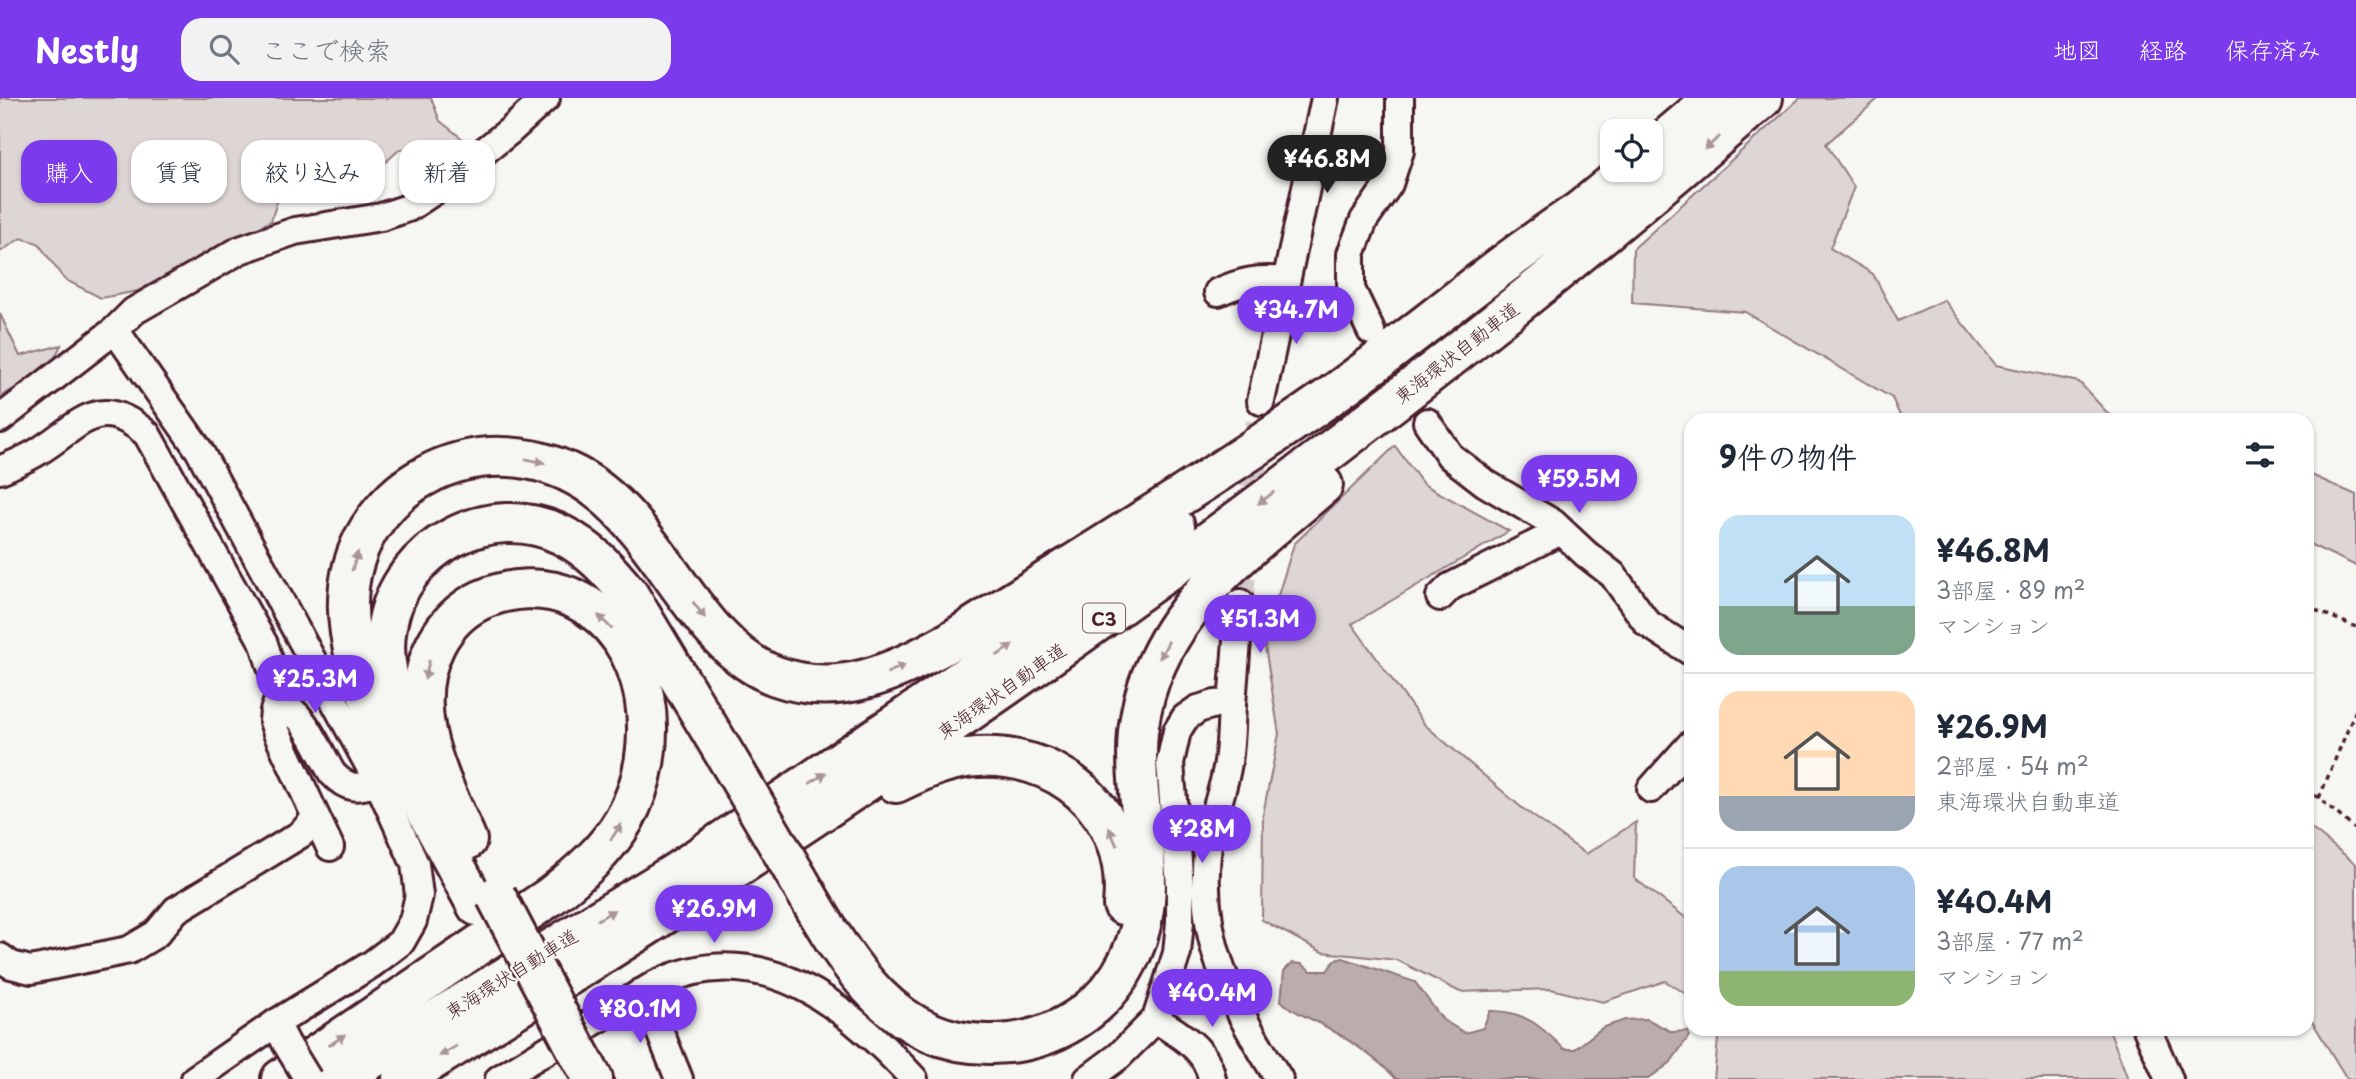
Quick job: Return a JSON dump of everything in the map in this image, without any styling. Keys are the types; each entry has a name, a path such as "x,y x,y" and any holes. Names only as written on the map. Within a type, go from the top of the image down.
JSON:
{"highway":[{"path":"1663,141 1714,98"},
{"name":"東海環状自動車道","path":"339,1079 675,873 1002,652 1763,98"},
{"name":"東海環状自動車道","path":"402,1079 790,834 1022,676 1285,484 1467,344 1594,221 1621,182"},
{"path":"369,699 360,652 360,628 366,603 382,570 403,544 440,516 470,504 502,499 547,504 569,513 591,525 630,560 663,609 751,779 806,874 856,974 891,1009 928,1032 970,1044 1017,1043 1057,1030 1094,1007 1110,991 1123,972 1141,931 1148,883 1138,733 1148,684 1176,629 1203,592 1421,399 1594,221"},
{"path":"574,1068 487,901 394,752 369,699 353,650 348,590 355,557 376,517 394,497 439,468 461,461 509,457 557,467 578,476 616,505 723,640 754,666 773,676 817,686 863,681 905,666 951,641 1173,501 1326,400 1542,235 1594,221"},
{"path":"471,849 402,719 387,674 385,650 386,628 392,606 400,587 413,568 445,541 481,526 520,524 559,534 579,545 614,575 751,779"},
{"path":"281,1048 551,896 592,862 624,821 643,775 646,752 646,706 642,683 622,640 592,609 553,591 512,590 472,605 440,636 425,674 422,696 428,742 437,771 471,849 487,901"},
{"path":"499,1019 561,989 891,786 943,763 967,758 1017,760 1042,766 1067,779 1086,795 1112,832 1122,861 1125,890 1122,913 1111,945 1094,974 1080,990 1062,1003 1021,1019 977,1021 932,1010 894,982 806,874"}],"street":[{"path":"0,419 114,330 134,311 240,250 295,231 381,217 408,208 434,191 511,130 546,98"},
{"path":"1261,401 1325,98"},
{"path":"1371,331 1351,289 1351,254 1364,220 1390,184 1400,151 1400,98"},
{"path":"1218,292 1243,281 1285,281"},
{"path":"114,330 199,450 378,782 415,864 419,895 413,921 401,942 372,964 281,1048 195,1079"},
{"path":"0,470 39,451 84,418 103,414 118,416 128,419 147,434 264,644 280,695 273,721 330,847"},
{"path":"1427,422 1450,456 1485,483 1553,523 1613,575 1647,624 1684,647"},
{"path":"1440,597 1451,587 1561,531"},
{"path":"1240,603 1228,761 1209,843 1206,879 1209,920 1215,953 1226,984 1240,1014 1279,1079"},
{"path":"278,702 286,705 300,719 339,781 359,788 378,782"},
{"path":"1088,1079 1119,1056 1156,1019 1177,953 1181,922 1170,762 1172,746 1185,718 1198,709 1232,703"},
{"path":"1651,789 1684,752"},
{"path":"0,957 11,965 31,970 129,950 156,934 176,909 301,834 316,818"},
{"path":"499,1079 674,975 700,969 748,968 796,982 825,999 857,1022 914,1079"},
{"path":"640,993 660,1032 679,1079"},
{"path":"1156,1019 1194,1045 1206,1060 1212,1079"},
{"path":"2150,1036 2169,1079"},
{"path":"281,1048 308,1079"}],"path":[{"path":"2314,609 2356,627"},
{"path":"2319,798 2356,710"},
{"path":"2314,795 2356,830"}],"shaded area":[{"path":"0,98 431,98 440,121 464,140 399,140 399,150 385,163 385,140 241,140 241,203 277,203 271,221 138,291 101,298 64,279 38,243 21,238 0,252"},
{"path":"1800,98 1879,98 1826,144 1854,187 1830,248 1873,274 1898,321 1944,300 1996,365 2079,382 2108,413 1899,413 1892,398 1745,312 1632,303 1633,249"},
{"path":"0,314 20,356 61,345 50,367 0,397"},
{"path":"1395,446 1423,484 1509,531 1352,624 1425,725 1522,808 1586,854 1636,822 1634,878 1684,916 1684,992 1665,981 1603,1002 1551,989 1460,992 1397,960 1322,952 1262,920 1263,814 1279,734 1264,640 1294,544"},
{"path":"2314,476 2356,495 2356,566 2314,546"},
{"path":"2314,831 2356,864 2356,1079 2347,1079 2314,1025"},
{"path":"1343,958 1415,982 1443,1020 1465,1033 1483,1028 1490,1011 1502,1011 1531,1021 1564,1049 1575,1049 1602,1028 1625,1020 1647,1019 1672,1032 1684,1031 1684,1036 1689,1036 1670,1063 1648,1079 1396,1079 1349,1041 1281,1001 1284,971 1292,963 1302,964 1311,971 1327,971 1335,960"},
{"path":"1718,1036 2112,1036 2128,1079 1714,1079"}],"tunnel":[{"path":"1240,603 1261,401"}]}
